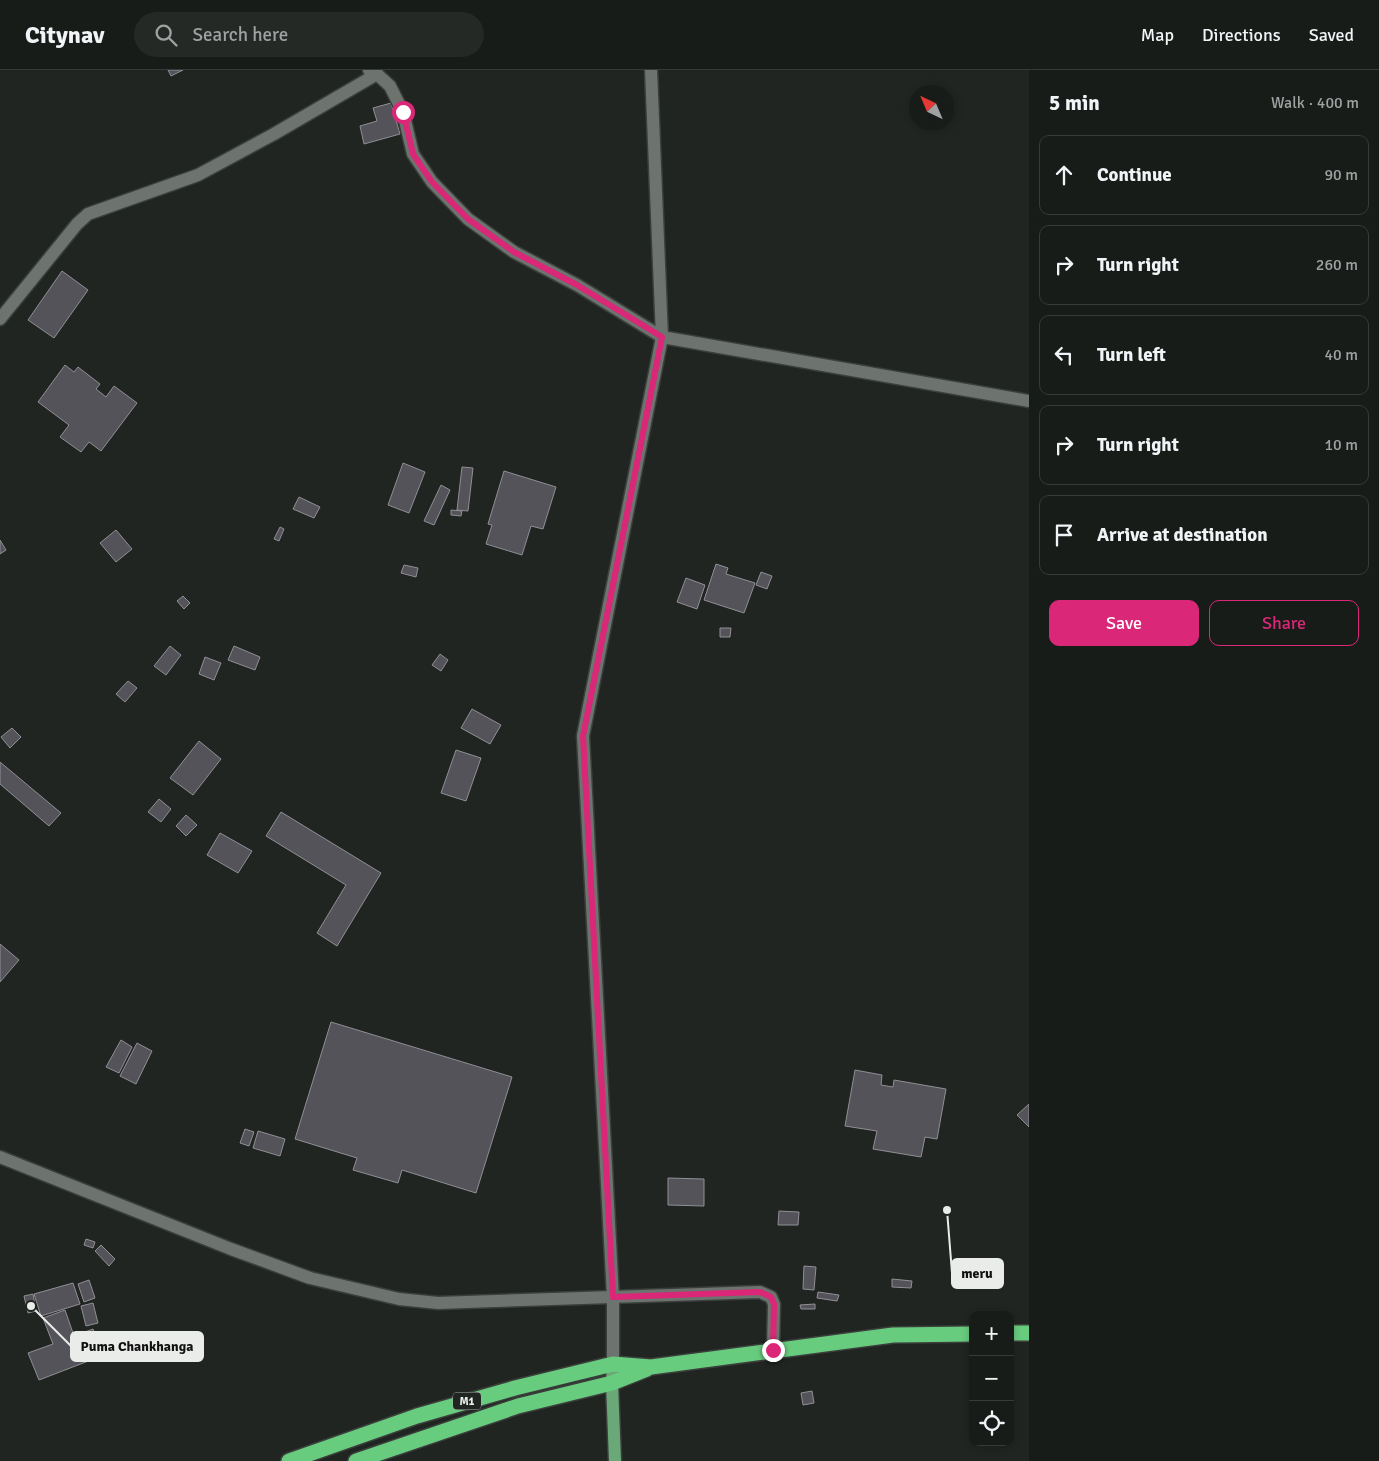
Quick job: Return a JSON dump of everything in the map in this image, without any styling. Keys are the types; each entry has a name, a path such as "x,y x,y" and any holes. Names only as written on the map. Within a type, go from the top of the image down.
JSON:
{"highway":[{"path":"1014,1333 1029,1333"},
{"name":"M1","path":"289,1461 416,1416 613,1364 651,1367 893,1335 969,1334"},
{"name":"M1","path":"356,1461 518,1406 612,1383 651,1367"}],"main road":[{"path":"613,1364 615,1461"}],"street":[{"path":"613,1364 613,1297 583,736 662,337 651,70"},
{"path":"0,319 77,224 88,214 198,175 274,134 373,72 390,86 403,112 413,154 432,182 468,219 514,252 577,285 662,337 1029,402"},
{"path":"0,1157 231,1249 310,1278 399,1299 438,1303 760,1292 771,1297 774,1304 773,1350"}],"building":[{"path":"168,70 183,70 171,76"},
{"path":"391,103 400,134 364,144 360,126 377,121 373,108"},
{"path":"62,271 88,290 54,338 28,320"},
{"path":"65,365 74,372 78,367 100,384 96,389 106,397 114,386 137,403 101,451 89,442 81,452 60,437 69,425 38,402"},
{"path":"403,463 425,472 409,513 388,505"},
{"path":"462,467 473,468 468,511 457,510"},
{"path":"504,471 556,487 543,529 531,526 522,555 486,544 492,525 488,524"},
{"path":"441,485 450,490 434,525 424,521"},
{"path":"299,497 320,507 314,518 293,509"},
{"path":"451,510 462,511 461,516 451,515"},
{"path":"280,527 284,529 279,541 274,539"},
{"path":"116,530 132,549 116,562 100,543"},
{"path":"0,540 6,550 0,554"},
{"path":"716,564 728,568 726,574 755,583 744,613 704,600"},
{"path":"404,565 418,568 416,577 401,573"},
{"path":"761,572 772,576 767,589 756,585"},
{"path":"686,578 705,585 697,609 677,602"},
{"path":"183,596 190,603 184,609 177,601"},
{"path":"720,628 731,628 730,637 720,637"},
{"path":"170,646 181,655 166,675 154,666"},
{"path":"234,646 260,657 255,670 228,660"},
{"path":"440,654 448,660 441,671 432,665"},
{"path":"205,657 221,663 214,680 199,674"},
{"path":"128,681 137,688 125,702 116,694"},
{"path":"472,709 501,725 490,744 461,728"},
{"path":"12,728 21,737 10,748 1,737"},
{"path":"199,741 221,759 193,795 170,778"},
{"path":"456,750 481,758 466,801 441,793"},
{"path":"0,762 61,813 49,826 0,784"},
{"path":"159,799 171,809 161,822 148,812"},
{"path":"281,812 381,873 337,946 317,933 346,885 266,836"},
{"path":"186,815 197,825 186,836 176,826"},
{"path":"220,833 252,851 238,873 207,855"},
{"path":"0,944 19,960 0,982"},
{"path":"331,1022 512,1077 476,1193 402,1170 398,1183 353,1170 357,1158 295,1139"},
{"path":"121,1040 132,1047 119,1073 106,1067"},
{"path":"137,1043 152,1051 136,1084 120,1076"},
{"path":"855,1070 882,1075 881,1085 893,1087 894,1080 946,1089 937,1139 925,1137 921,1157 873,1149 877,1131 845,1126"},
{"path":"1029,1104 1029,1127 1017,1115"},
{"path":"245,1129 254,1132 249,1146 240,1143"},
{"path":"258,1131 285,1139 280,1156 253,1148"},
{"path":"668,1178 704,1179 704,1206 668,1205"},
{"path":"779,1211 799,1212 798,1225 778,1225"},
{"path":"86,1239 95,1242 93,1248 84,1245"},
{"path":"101,1245 115,1259 109,1266 95,1251"},
{"path":"804,1266 816,1267 814,1290 803,1289"},
{"path":"892,1279 912,1281 911,1288 892,1287"},
{"path":"89,1280 95,1298 84,1302 78,1284"},
{"path":"73,1283 80,1304 41,1316 34,1294"},
{"path":"818,1292 839,1295 837,1301 817,1298"},
{"path":"33,1294 36,1311 28,1313 24,1296"},
{"path":"93,1303 98,1323 86,1326 81,1306"},
{"path":"815,1304 815,1309 801,1309 800,1305"},
{"path":"65,1310 74,1336 93,1329 104,1355 39,1380 28,1353 53,1344 43,1318"},
{"path":"812,1391 814,1403 803,1405 801,1393"}],"place":[{"name":"meru","path":"947,1210"},
{"name":"Puma Chankhanga","path":"31,1306"}],"route":[{"path":"403,112 413,154 432,182 468,219 514,252 577,285 662,337 583,736 613,1297 760,1292 771,1297 774,1304 773,1350"}]}
